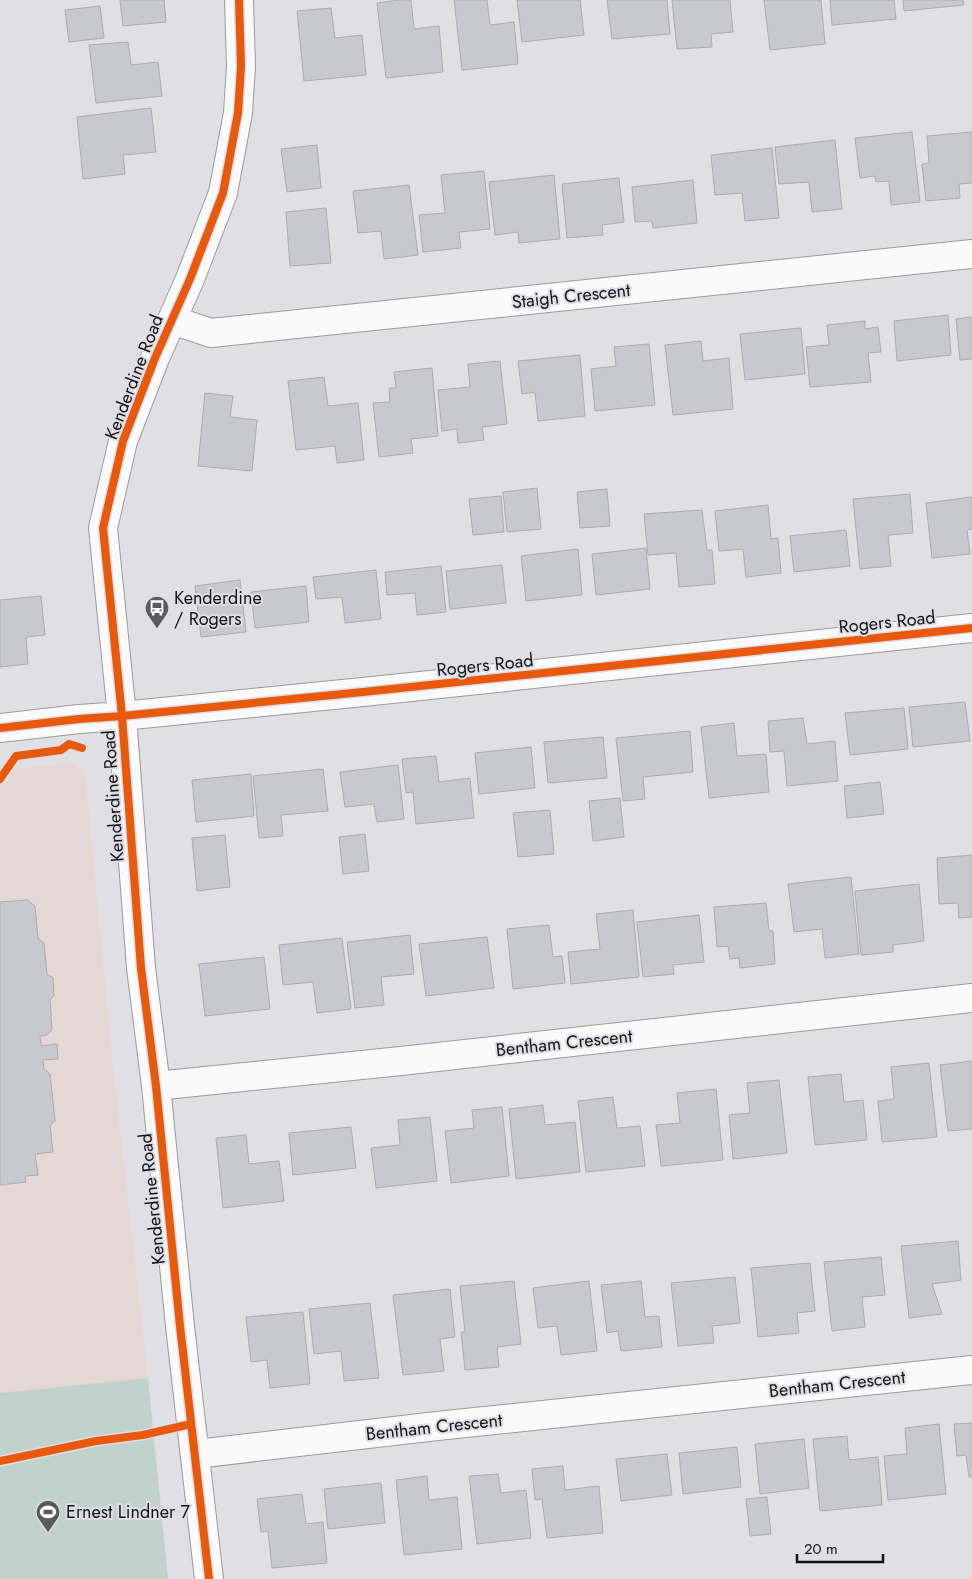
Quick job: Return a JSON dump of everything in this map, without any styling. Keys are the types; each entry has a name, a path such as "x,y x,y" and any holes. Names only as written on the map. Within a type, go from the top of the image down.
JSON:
{"street":[{"name":"Kenderdine Road","path":"209,1579 180,1326 156,1086 141,968 122,716 104,528 123,441 190,279 223,193 238,113 241,66 239,0"},
{"name":"Staigh Crescent","path":"172,320 211,333 972,254"},
{"name":"Rogers Road","path":"0,728 972,628"},
{"name":"Bentham Crescent","path":"156,1086 401,1062 972,998"},
{"name":"Bentham Crescent","path":"196,1454 447,1425 972,1370"}],"shaded area":[{"path":"74,763 85,773 113,1068 148,1378 0,1393 0,770"},
{"path":"148,1378 168,1579 0,1579 0,1393"}],"building":[{"path":"120,0 164,0 166,22 123,26"},
{"path":"411,0 414,29 439,26 443,72 386,78 377,3"},
{"path":"454,0 487,0 490,25 514,22 518,64 462,70"},
{"path":"517,0 580,0 584,35 522,42"},
{"path":"607,0 667,0 670,34 612,39"},
{"path":"672,0 730,0 733,32 711,34 712,47 677,49"},
{"path":"764,0 821,0 825,44 770,50"},
{"path":"830,0 894,0 896,19 832,25"},
{"path":"903,0 963,0 964,5 904,11"},
{"path":"100,6 104,38 69,42 65,10"},
{"path":"331,8 335,38 362,35 366,75 304,81 297,11"},
{"path":"128,42 131,65 158,62 162,96 96,103 89,45"},
{"path":"151,108 156,152 123,155 125,174 83,179 77,117"},
{"path":"912,132 920,202 891,205 889,181 876,182 875,176 860,178 855,138"},
{"path":"972,132 972,183 959,184 960,198 926,201 922,164 929,163 927,136"},
{"path":"835,140 842,209 812,212 809,182 779,184 775,147"},
{"path":"317,145 321,188 287,192 281,149"},
{"path":"772,148 779,218 745,221 742,193 715,195 711,155"},
{"path":"484,171 490,229 459,232 461,248 423,252 419,215 445,213 441,175"},
{"path":"554,175 560,239 519,243 518,232 495,235 489,182"},
{"path":"619,178 624,222 602,225 603,235 567,238 562,184"},
{"path":"693,180 697,223 653,228 652,221 635,222 632,187"},
{"path":"409,185 418,255 384,259 381,231 358,233 353,191"},
{"path":"326,208 331,263 290,266 286,212"},
{"path":"948,315 951,355 897,361 894,321"},
{"path":"972,317 972,359 960,360 956,319"},
{"path":"865,321 865,329 878,327 881,352 868,353 871,382 810,387 806,347 829,345 827,325"},
{"path":"801,328 805,374 745,380 740,334"},
{"path":"701,341 703,361 729,358 733,409 673,415 665,345"},
{"path":"649,344 655,405 595,411 591,369 616,366 614,347"},
{"path":"580,355 585,416 538,421 535,392 522,394 518,361"},
{"path":"500,361 507,424 482,427 484,440 458,443 457,429 442,431 438,390 470,387 468,364"},
{"path":"432,368 438,436 411,439 413,453 379,457 373,403 390,402 389,388 396,388 394,372"},
{"path":"324,377 328,406 358,403 364,460 337,463 335,446 296,450 288,381"},
{"path":"205,393 233,396 230,417 257,420 252,471 198,466"},
{"path":"537,488 541,529 507,532 503,492"},
{"path":"607,489 610,526 580,528 577,492"},
{"path":"910,494 913,533 888,535 891,566 860,569 853,499"},
{"path":"501,496 504,532 473,535 469,499"},
{"path":"972,497 972,529 967,530 970,554 932,558 926,503"},
{"path":"768,505 771,539 778,538 781,573 746,577 743,549 719,551 715,511"},
{"path":"702,510 707,550 712,550 715,584 679,587 676,553 648,555 644,514"},
{"path":"846,530 850,566 794,572 790,536"},
{"path":"646,548 650,589 596,595 592,554"},
{"path":"578,549 582,595 526,601 521,556"},
{"path":"502,565 506,603 450,609 446,571"},
{"path":"441,566 446,612 417,615 415,593 387,595 385,572"},
{"path":"376,570 381,619 345,623 342,597 316,599 313,577"},
{"path":"240,580 246,632 201,637 195,586"},
{"path":"306,586 309,622 255,628 251,592"},
{"path":"41,596 45,635 26,637 28,664 0,667 0,600"},
{"path":"965,702 970,741 913,747 909,707"},
{"path":"904,708 908,749 850,755 845,713"},
{"path":"803,718 807,744 835,741 838,781 787,786 784,751 770,752 768,721"},
{"path":"734,723 737,756 766,754 769,792 709,798 701,727"},
{"path":"690,731 693,772 643,777 645,799 623,801 616,738"},
{"path":"603,737 607,778 548,783 544,742"},
{"path":"531,747 535,788 479,794 475,753"},
{"path":"436,756 439,782 470,778 474,818 416,824 413,792 406,793 402,759"},
{"path":"398,765 404,819 377,822 374,804 345,807 340,772"},
{"path":"323,769 328,811 281,815 283,836 259,838 253,776"},
{"path":"251,774 254,816 196,822 192,780"},
{"path":"880,782 884,814 847,818 844,786"},
{"path":"620,798 624,837 593,841 589,801"},
{"path":"550,810 554,854 518,857 513,813"},
{"path":"365,834 369,871 343,874 339,837"},
{"path":"225,835 230,887 197,891 192,838"},
{"path":"972,855 972,917 959,918 958,903 939,904 937,858"},
{"path":"851,877 859,954 825,958 822,929 794,932 788,884"},
{"path":"919,884 924,941 893,945 893,952 861,955 855,891"},
{"path":"27,900 35,906 38,938 44,943 47,974 53,978 54,995 50,1000 52,1030 47,1035 40,1036 41,1046 57,1044 58,1059 43,1060 44,1069 50,1074 55,1121 50,1125 53,1152 35,1154 38,1175 25,1176 26,1182 0,1185 0,902"},
{"path":"766,903 769,931 773,931 775,964 740,968 739,958 730,959 728,946 717,947 714,907"},
{"path":"633,910 639,977 571,984 568,952 600,949 596,914"},
{"path":"699,915 704,962 673,965 674,974 643,977 637,922"},
{"path":"549,925 553,957 562,956 565,983 513,989 507,929"},
{"path":"410,935 414,974 381,977 384,1005 355,1008 347,942"},
{"path":"487,937 494,988 426,996 419,944"},
{"path":"342,938 351,1009 317,1013 313,982 283,985 279,945"},
{"path":"264,957 270,1009 205,1016 199,964"},
{"path":"972,1061 972,1129 948,1131 940,1065"},
{"path":"929,1063 937,1137 882,1142 878,1101 894,1099 891,1067"},
{"path":"841,1074 844,1102 863,1100 867,1140 815,1145 808,1077"},
{"path":"779,1080 787,1153 733,1159 729,1115 750,1113 747,1083"},
{"path":"716,1089 723,1160 661,1166 656,1125 680,1123 677,1093"},
{"path":"613,1097 617,1128 640,1126 645,1166 586,1172 578,1101"},
{"path":"543,1105 545,1125 575,1122 580,1172 516,1179 509,1109"},
{"path":"502,1107 509,1176 451,1183 445,1131 474,1128 472,1110"},
{"path":"430,1117 437,1181 376,1188 371,1148 400,1145 398,1120"},
{"path":"351,1127 356,1168 293,1175 289,1133"},
{"path":"246,1135 249,1164 279,1161 284,1201 223,1208 216,1138"},
{"path":"958,1241 961,1280 932,1284 942,1314 909,1318 901,1246"},
{"path":"881,1257 885,1295 862,1297 865,1327 832,1331 824,1262"},
{"path":"810,1263 815,1311 797,1313 799,1333 758,1337 751,1268"},
{"path":"735,1277 740,1323 712,1326 714,1343 678,1346 671,1283"},
{"path":"514,1281 521,1344 497,1347 499,1367 465,1370 461,1332 465,1332 460,1286"},
{"path":"589,1281 597,1351 561,1355 557,1326 538,1328 533,1288"},
{"path":"641,1281 645,1317 659,1316 662,1347 621,1351 618,1331 607,1333 601,1285"},
{"path":"450,1289 455,1337 440,1339 444,1371 403,1375 393,1295"},
{"path":"370,1303 379,1378 344,1381 341,1351 314,1354 309,1309"},
{"path":"303,1312 310,1384 270,1388 267,1360 251,1362 246,1317"},
{"path":"972,1423 972,1477 969,1477 966,1455 957,1456 954,1424"},
{"path":"939,1424 946,1494 888,1500 884,1456 907,1454 905,1428"},
{"path":"847,1436 849,1460 878,1457 882,1505 820,1511 813,1439"},
{"path":"804,1439 809,1488 760,1494 755,1444"},
{"path":"737,1447 741,1487 683,1494 679,1453"},
{"path":"667,1454 672,1495 621,1501 616,1459"},
{"path":"563,1466 565,1490 599,1486 603,1533 547,1538 542,1499 535,1500 532,1469"},
{"path":"498,1474 501,1493 526,1490 531,1538 477,1544 469,1476"},
{"path":"427,1476 429,1500 457,1497 462,1549 404,1555 396,1480"},
{"path":"381,1483 385,1523 328,1529 324,1489"},
{"path":"302,1494 306,1524 323,1522 327,1563 272,1568 268,1531 261,1532 257,1499"},
{"path":"767,1497 771,1534 750,1536 746,1499"}],"cycle path":[{"path":"209,1579 180,1326 156,1086 141,968 122,716 103,528 123,441 155,358 190,279 223,193 238,113 241,66 239,0"},
{"path":"0,728 972,628"},
{"path":"0,779 16,756 61,750 69,744 82,748"},
{"path":"0,1461 96,1441 143,1435 191,1424"}],"place":[{"name":"Kenderdine / Rogers","path":"157,629"},
{"name":"Ernest Lindner 7","path":"48,1533"}]}
